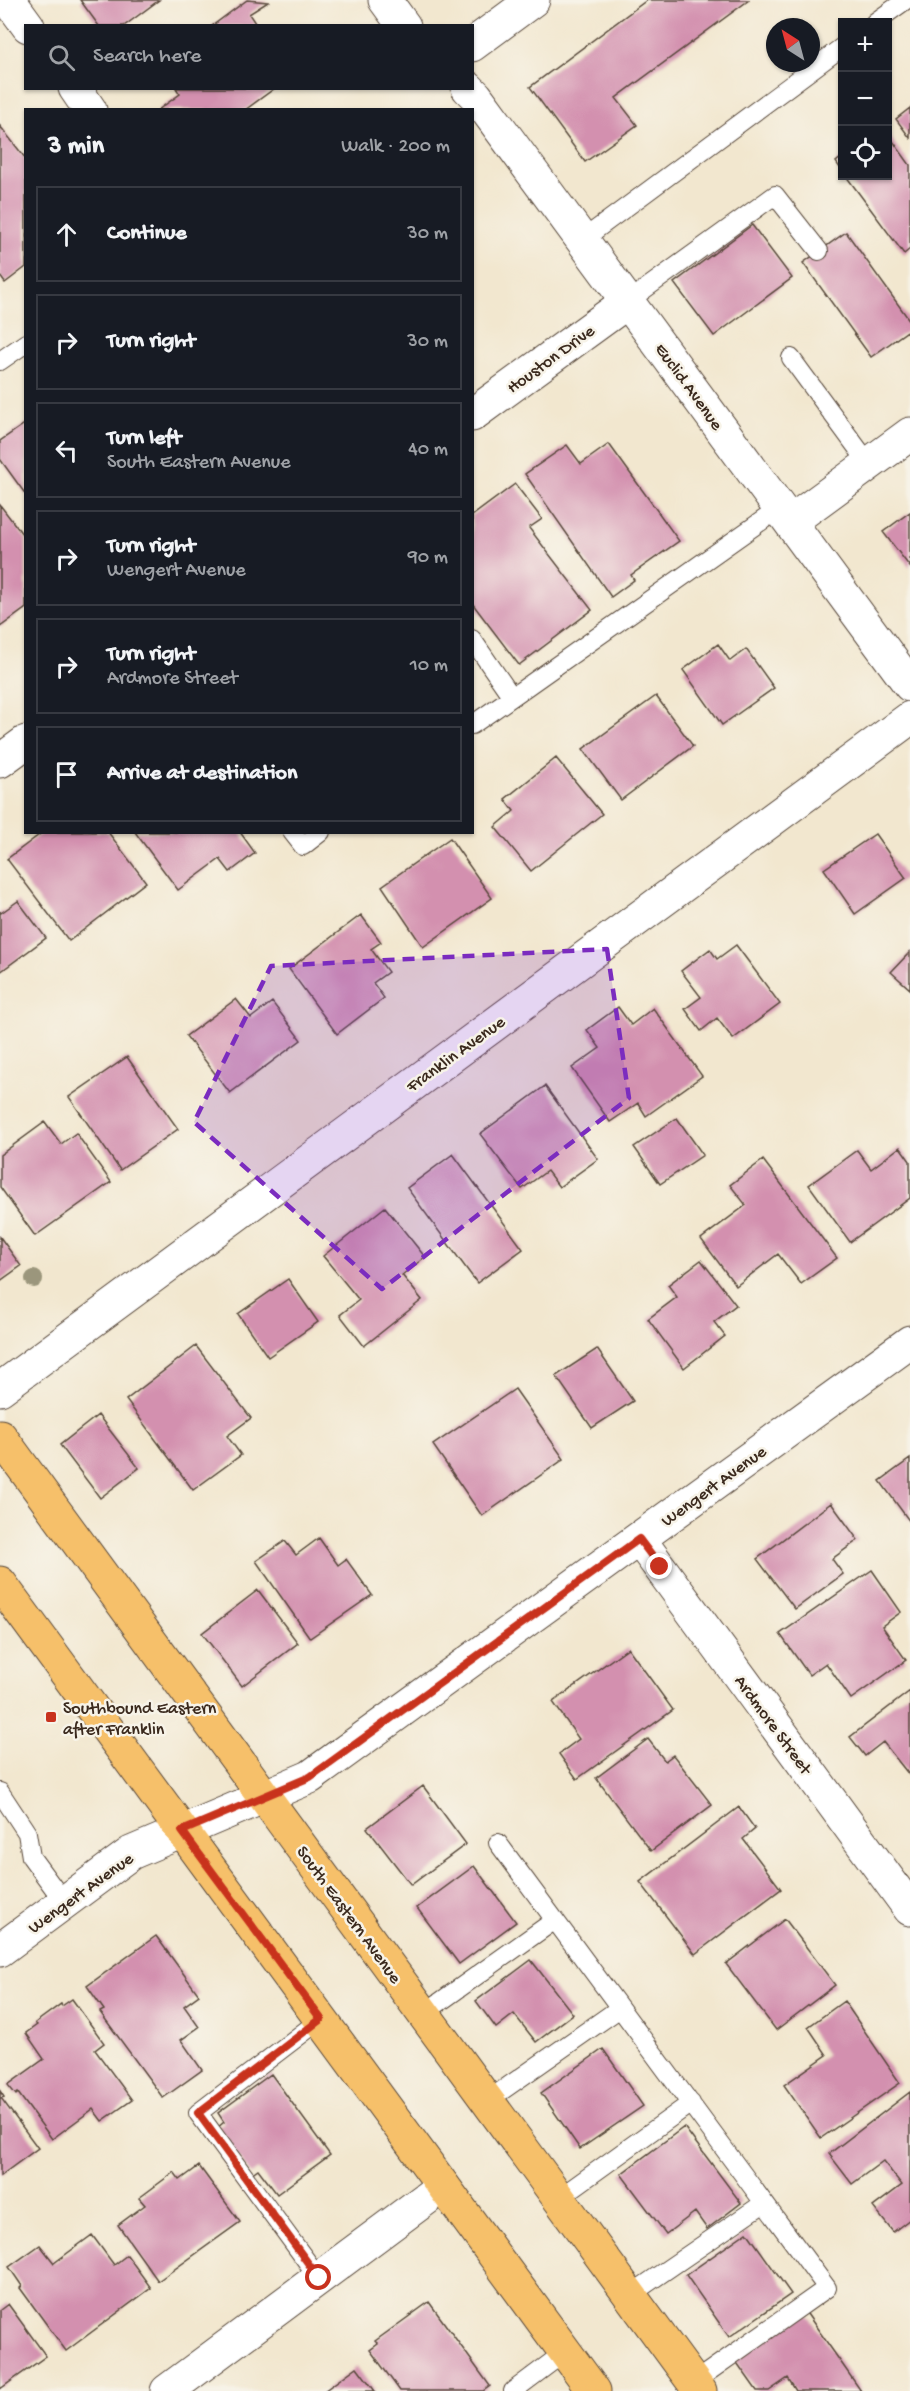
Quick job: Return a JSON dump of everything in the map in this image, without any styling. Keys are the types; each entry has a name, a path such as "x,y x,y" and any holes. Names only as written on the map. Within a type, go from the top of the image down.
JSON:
{"main road":[{"name":"South Eastern Avenue","path":"0,1436 262,1797 697,2386"},
{"path":"0,1583 594,2391"}],"street":[{"path":"9,0 27,24"},
{"path":"385,0 403,24"},
{"path":"474,44 533,0"},
{"path":"76,90 89,108"},
{"name":"Euclid Avenue","path":"470,90 910,685"},
{"name":"Houston Drive","path":"474,414 627,302"},
{"path":"785,515 869,464 910,434"},
{"name":"Franklin Avenue","path":"0,1389 910,718"},
{"path":"0,760 24,743"},
{"name":"Wengert Avenue","path":"0,1950 131,1853 310,1777 910,1342"},
{"name":"Ardmore Street","path":"639,1539 910,1909"},
{"path":"167,2391 443,2186"}],"lane":[{"path":"881,18 906,0"},
{"path":"582,240 838,51"},
{"path":"627,302 775,195 819,251"},
{"path":"0,361 24,344"},
{"path":"791,358 869,464"},
{"path":"474,724 785,515"},
{"path":"474,642 512,697"},
{"path":"294,834 303,846 318,834"},
{"path":"0,1792 27,1833 31,1857 64,1902"},
{"path":"498,1843 827,2288 697,2386"},
{"path":"423,2014 555,1920"},
{"path":"487,2102 620,2008"},
{"path":"319,2278 198,2113 321,2019"},
{"path":"559,2198 691,2103"},
{"path":"630,2295 764,2202"},
{"path":"513,2391 565,2352"}],"highlighted area":[{"path":"607,949 629,1098 382,1289 194,1122 271,966"}],"building":[{"path":"80,0 159,0 127,24 98,24"},
{"path":"247,0 268,2 249,14 256,24 215,24"},
{"path":"647,0 749,0 616,98 637,125 585,162 530,87"},
{"path":"177,90 272,90 248,108 161,108 180,94"},
{"path":"910,108 910,138 896,119"},
{"path":"0,126 24,156 24,269 5,283 0,276"},
{"path":"892,140 910,165 910,249 904,254 849,180 892,180"},
{"path":"752,225 792,278 714,336 674,283"},
{"path":"846,232 910,321 910,329 871,357 803,263"},
{"path":"24,424 24,492 0,459 0,441"},
{"path":"609,444 679,541 631,575 634,580 611,597 525,474 567,445 581,464"},
{"path":"515,484 542,519 529,528 592,610 519,665 474,606 474,515"},
{"path":"0,505 24,536 24,609 0,627"},
{"path":"910,512 910,567 883,532"},
{"path":"718,644 730,661 746,649 774,688 722,725 683,670"},
{"path":"656,696 693,746 621,800 583,749"},
{"path":"556,758 602,814 531,871 495,827 514,811 505,799"},
{"path":"40,834 110,834 146,882 69,941 7,859"},
{"path":"136,834 241,834 255,853 230,872 220,859 178,890"},
{"path":"875,834 906,878 855,914 824,869"},
{"path":"450,838 492,898 423,947 382,886"},
{"path":"18,901 46,938 0,972 0,911 1,913"},
{"path":"361,915 381,942 371,949 388,972 373,983 384,998 337,1034 289,969"},
{"path":"736,945 780,1004 733,1039 717,1018 701,1031 685,1009 701,997 681,971 710,949 717,959"},
{"path":"910,952 910,989 891,972"},
{"path":"236,999 251,1018 272,1002 301,1040 230,1093 186,1036"},
{"path":"618,1007 631,1025 653,1008 702,1076 646,1116 638,1103 610,1122 572,1068 600,1048 587,1030"},
{"path":"127,1057 178,1129 120,1170 69,1097"},
{"path":"545,1086 598,1159 559,1187 547,1171 522,1189 480,1134"},
{"path":"677,1118 703,1155 660,1184 634,1147"},
{"path":"45,1122 61,1144 76,1133 111,1182 35,1236 0,1187 0,1155"},
{"path":"900,1147 910,1161 910,1198 850,1242 809,1185 857,1150 871,1169"},
{"path":"453,1154 523,1249 477,1283 407,1188"},
{"path":"763,1160 837,1258 801,1284 778,1254 736,1286 701,1239 746,1205 730,1185"},
{"path":"385,1207 425,1257 402,1275 422,1300 364,1346 340,1315 359,1300 323,1256"},
{"path":"0,1237 21,1266 0,1281"},
{"path":"701,1260 736,1305 714,1322 725,1336 684,1368 648,1319 677,1297 668,1285"},
{"path":"288,1279 318,1322 268,1357 238,1314"},
{"path":"196,1346 251,1418 227,1436 241,1455 193,1490 126,1400"},
{"path":"597,1349 633,1401 592,1428 556,1376"},
{"path":"515,1389 564,1459 482,1516 433,1445"},
{"path":"98,1415 139,1468 100,1498 60,1445"},
{"path":"910,1459 910,1522 880,1481"},
{"path":"831,1503 858,1540 832,1559 843,1574 795,1609 757,1559"},
{"path":"319,1538 338,1565 346,1559 372,1595 310,1638 256,1561 285,1541 296,1555"},
{"path":"872,1570 901,1612 882,1626 906,1660 851,1699 826,1663 809,1675 780,1634"},
{"path":"258,1590 298,1643 242,1686 202,1633"},
{"path":"628,1648 673,1710 577,1779 559,1754 579,1739 553,1702"},
{"path":"910,1691 910,1776 883,1742 865,1756 850,1737"},
{"path":"648,1739 665,1761 673,1755 712,1805 651,1851 596,1778"},
{"path":"423,1786 466,1844 411,1885 367,1828"},
{"path":"739,1807 755,1829 743,1839 781,1889 695,1954 640,1882"},
{"path":"474,1866 516,1922 459,1964 417,1908"},
{"path":"785,1919 835,1985 776,2030 726,1964"},
{"path":"156,1936 199,1995 184,2006 199,2027 181,2040 202,2070 163,2098 100,2012 104,2010 87,1986"},
{"path":"531,1960 573,2014 536,2042 514,2014 496,2028 476,2001"},
{"path":"72,1999 104,2043 95,2050 132,2100 102,2121 93,2109 52,2139 18,2093 16,2095 8,2085 44,2059 26,2033 37,2025 35,2023"},
{"path":"844,2001 900,2083 821,2138 784,2085 827,2055 808,2027"},
{"path":"603,2049 643,2106 580,2149 541,2093"},
{"path":"271,2074 330,2155 277,2194 258,2169 251,2174 217,2128 224,2122 218,2113"},
{"path":"0,2091 4,2097 1,2098 38,2148 0,2176"},
{"path":"910,2092 910,2219 893,2232 873,2207 902,2185 883,2161 852,2184 829,2154"},
{"path":"684,2127 741,2203 707,2229 695,2212 666,2234 621,2174"},
{"path":"199,2166 240,2222 158,2281 118,2225 145,2205 139,2198 174,2172 180,2180"},
{"path":"747,2232 791,2294 729,2337 686,2275"},
{"path":"92,2235 114,2265 127,2255 151,2288 66,2351 20,2288 22,2286 9,2267 40,2245 54,2263"},
{"path":"429,2302 490,2386 483,2391 400,2391 370,2350 378,2344 375,2341"},
{"path":"8,2304 46,2356 0,2389 0,2310"},
{"path":"805,2311 861,2391 796,2391 788,2378 769,2391 757,2391 735,2360"},
{"path":"357,2367 375,2391 324,2391"}],"place":[{"name":"Southbound Eastern after Franklin","path":"51,1717"}],"route":[{"path":"319,2278 198,2113 321,2019 182,1831 310,1777 639,1539 660,1567"}]}
